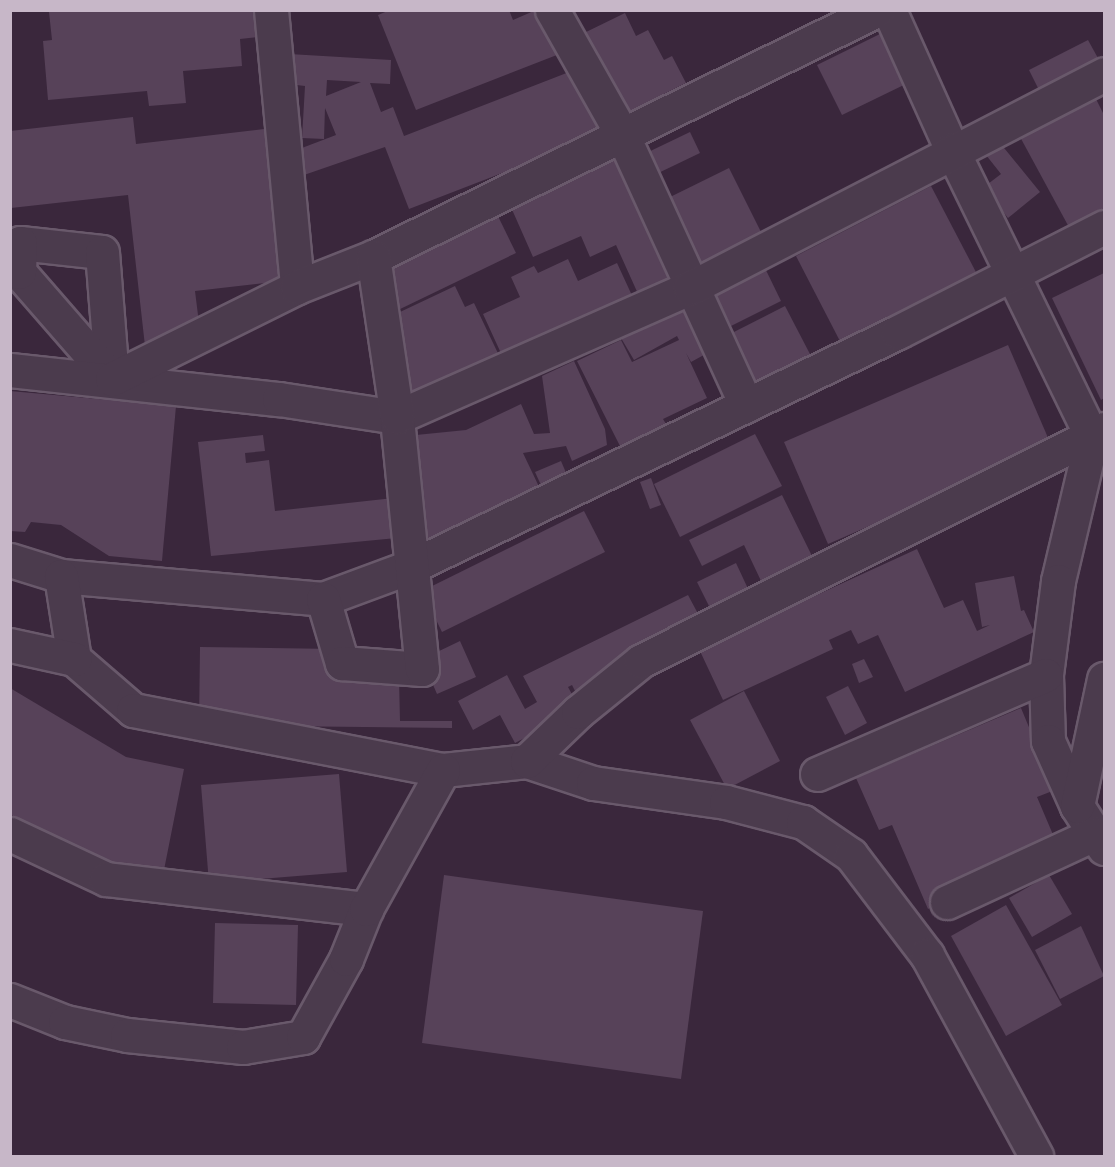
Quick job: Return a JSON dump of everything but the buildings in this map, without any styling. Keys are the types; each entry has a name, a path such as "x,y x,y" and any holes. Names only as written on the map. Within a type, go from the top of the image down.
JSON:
{"street":[{"path":"271,10 297,287"},
{"path":"552,10 622,136 690,288 746,405"},
{"path":"112,379 297,287 373,257 877,10"},
{"path":"888,10 952,150 1012,273 1098,433 1058,581 1046,675 1048,741 1077,806 1099,841 947,902"},
{"path":"10,370 59,378 112,379 397,417 690,288 952,150 1104,74"},
{"path":"10,561 61,576 322,599 412,567 746,405 1104,227"},
{"path":"322,599 342,663 422,669 397,417 373,257"},
{"path":"527,761 578,712 642,661 1098,433"},
{"path":"61,576 74,658"},
{"path":"10,645 74,658 133,710 443,770 527,761 593,783 726,802 803,822 851,855 927,955 1036,1156"},
{"path":"817,774 1046,675"},
{"path":"1077,806 1104,679"},
{"path":"10,1000 65,1022 128,1035 243,1047 303,1037 346,959 366,909 443,770"},
{"path":"10,834 106,879 366,909"}]}
